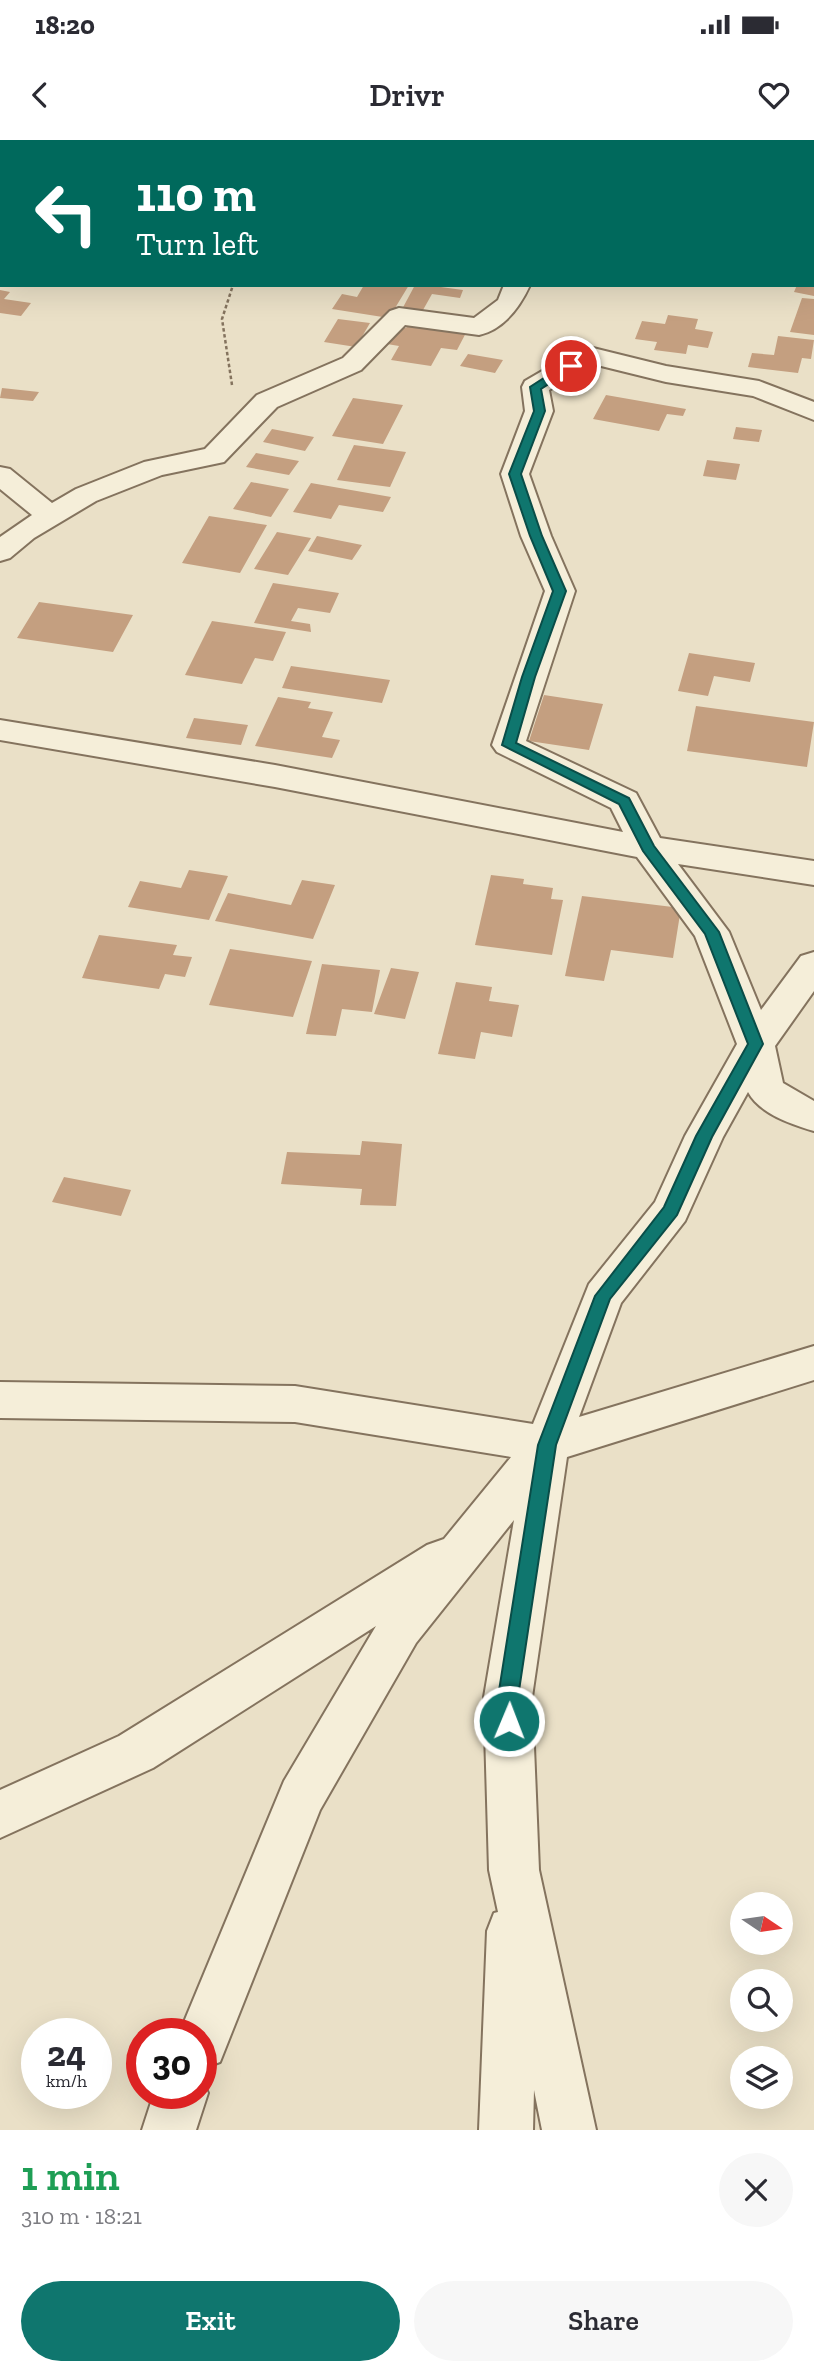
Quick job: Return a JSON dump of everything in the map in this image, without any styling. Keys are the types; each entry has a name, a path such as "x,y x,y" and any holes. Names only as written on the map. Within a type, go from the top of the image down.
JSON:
{"street":[{"path":"0,552 24,533 86,495 154,468 214,456 267,401 352,364 399,316 479,327 509,304 516,287"},
{"path":"814,412 759,389 666,374 589,355 535,387 539,411 515,474 536,536 560,591 528,677 508,745 624,801 648,848 711,932 756,1044 766,1090 789,1106 814,1116"},
{"path":"0,475 51,516"},
{"path":"0,730 275,776 648,848 814,873"},
{"path":"506,2130 514,1870 508,1697 547,1445 603,1296 671,1210 704,1136 756,1044 814,965"},
{"path":"0,1400 295,1404 547,1445 814,1363"},
{"path":"211,2018 301,1797 400,1628 547,1445"},
{"path":"0,1814 136,1752 470,1542"},
{"path":"514,1870 569,2130"},
{"path":"169,2130 176,2109"}],"path":[{"path":"232,287 222,320 238,430"}],"building":[{"path":"363,287 408,287 389,318 332,309 342,294 357,297"},
{"path":"414,287 463,290 460,298 432,294 423,310 449,314 447,319 400,313"},
{"path":"796,287 814,287 814,296 794,292"},
{"path":"0,290 10,292 4,299 31,303 21,316 0,313"},
{"path":"802,298 814,299 814,335 790,332"},
{"path":"668,315 698,319 695,329 713,332 708,348 688,345 686,354 654,350 657,342 635,339 642,321 665,324"},
{"path":"338,319 370,323 356,347 324,342"},
{"path":"411,321 468,329 457,350 441,348 431,366 391,360 399,346 387,344 397,327 406,328"},
{"path":"778,336 814,340 811,359 802,358 798,373 748,367 752,353 774,355"},
{"path":"468,354 503,360 495,373 460,366"},
{"path":"2,388 39,392 33,401 0,398"},
{"path":"606,395 686,409 683,416 667,414 659,431 593,419"},
{"path":"353,398 403,405 383,444 332,436"},
{"path":"736,427 762,430 759,442 733,439"},
{"path":"272,429 314,437 305,451 263,442"},
{"path":"354,445 406,452 390,487 337,480"},
{"path":"256,453 299,461 289,475 246,467"},
{"path":"707,460 740,464 736,480 703,476"},
{"path":"251,482 289,489 271,517 233,509"},
{"path":"311,483 391,497 383,512 339,505 331,519 293,512"},
{"path":"209,516 267,525 240,573 182,563"},
{"path":"277,532 311,538 288,575 254,569"},
{"path":"317,536 362,545 352,560 308,551"},
{"path":"273,583 339,593 330,613 298,608 291,621 310,624 311,632 254,623"},
{"path":"39,602 133,615 113,652 17,638"},
{"path":"212,621 286,632 273,661 255,658 242,684 185,675"},
{"path":"689,653 755,663 750,682 714,676 708,696 678,691"},
{"path":"291,666 390,680 382,703 282,688"},
{"path":"544,695 603,704 589,750 529,741"},
{"path":"278,697 311,702 308,708 333,712 322,737 340,740 332,758 255,746"},
{"path":"696,706 814,722 807,767 687,751"},
{"path":"194,718 248,725 241,745 186,738"},
{"path":"189,870 228,876 209,920 128,907 140,881 181,888"},
{"path":"491,875 524,879 523,884 553,888 551,899 563,900 552,955 475,945"},
{"path":"302,880 335,885 313,939 215,921 228,893 291,905"},
{"path":"582,896 681,908 673,958 611,950 604,981 565,976"},
{"path":"99,935 177,945 173,955 192,957 185,977 165,974 159,989 82,978"},
{"path":"230,949 312,961 293,1017 209,1005"},
{"path":"322,964 380,970 372,1012 342,1009 336,1036 306,1034"},
{"path":"391,968 419,972 405,1019 374,1014"},
{"path":"456,982 492,987 489,1001 519,1005 512,1037 481,1032 475,1059 438,1054"},
{"path":"362,1141 402,1144 396,1206 360,1205 362,1189 281,1184 287,1152 360,1155"},
{"path":"64,1177 131,1190 121,1216 52,1202"}],"route":[{"path":"509,1721 508,1697 547,1445 603,1296 671,1210 704,1136 756,1044 711,932 648,848 624,801 508,745 528,677 560,591 536,536 515,474 539,411 535,387 571,366"}]}
